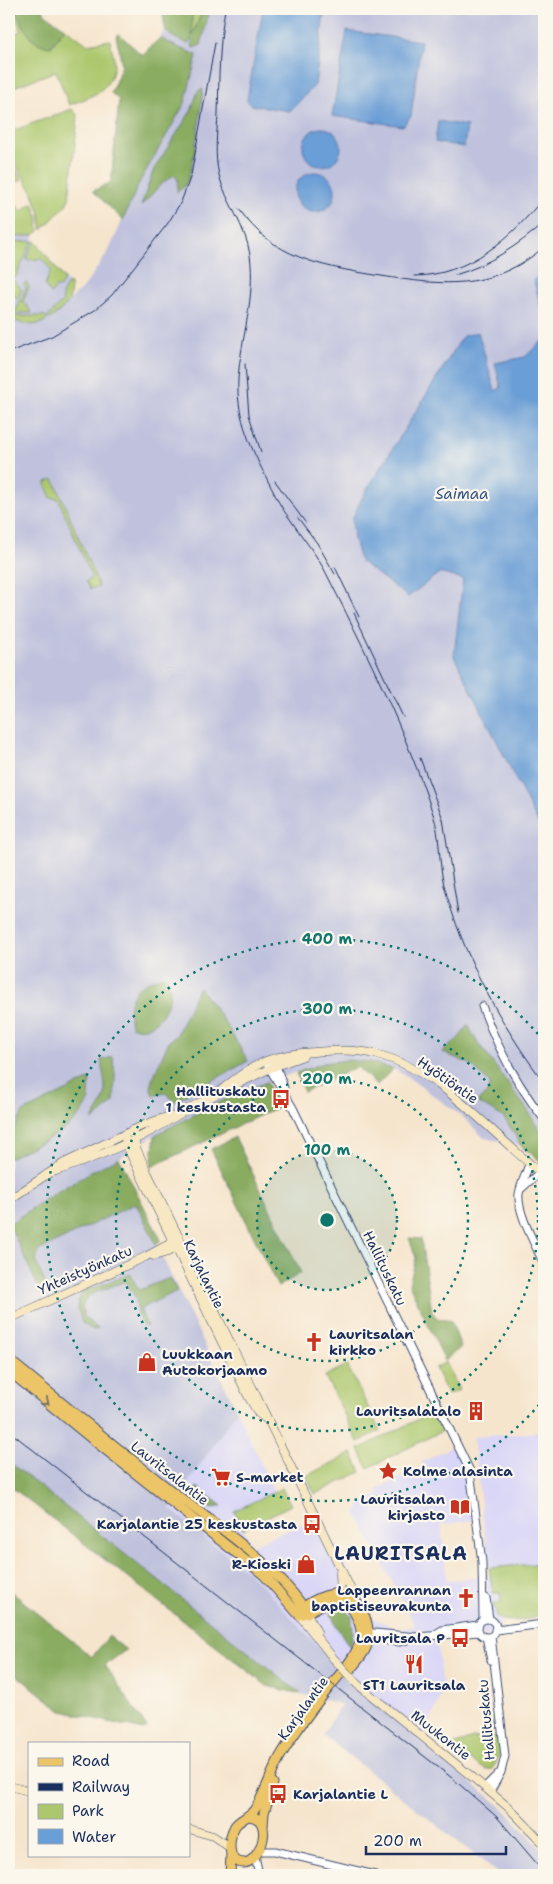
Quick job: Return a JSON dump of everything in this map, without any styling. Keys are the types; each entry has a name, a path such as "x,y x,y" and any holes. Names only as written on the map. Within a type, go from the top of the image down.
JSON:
{"main road":[{"name":"Hyötiöntie","path":"218,1093 266,1061 292,1054 350,1051 374,1053 402,1064 460,1100 542,1174"},
{"name":"Hyötiöntie","path":"9,1200 47,1174 71,1166 133,1134 165,1123 180,1112 272,1068 317,1052"},
{"name":"Karjalantie","path":"133,1134 177,1244"},
{"name":"Karjalantie","path":"125,1139 177,1244 252,1404 258,1413 268,1420 361,1609 366,1648 297,1739 282,1762 267,1800 263,1833"},
{"name":"Yhteistyönkatu","path":"9,1318 145,1258 164,1253 177,1244"},
{"name":"Lauritsalantie","path":"9,1360 96,1433 250,1553 278,1578 303,1612"},
{"name":"Lauritsalantie","path":"9,1371 264,1575 303,1612"},
{"name":"Karjalantie","path":"340,1568 344,1598 354,1612 364,1635"},
{"path":"344,1598 347,1581"},
{"path":"303,1612 344,1598 361,1609"},
{"name":"Muukontie","path":"303,1612 323,1645 357,1684 488,1790 544,1844"},
{"name":"Karjalantie","path":"248,1816 255,1810 281,1754 307,1716 354,1655 364,1635"},
{"path":"9,1786 28,1791"},
{"path":"230,1875 230,1850 233,1832 240,1821 248,1816 258,1819 262,1824 263,1833 257,1854 238,1867 234,1875"},
{"path":"190,1829 223,1837 233,1832"},
{"path":"213,1836 230,1850 236,1860 245,1862"}],"street":[{"path":"482,1006 492,1033 511,1071 544,1119"},
{"name":"Hallituskatu","path":"266,1061 272,1068 339,1201 470,1471 482,1568 482,1624"},
{"path":"529,1164 520,1189 519,1200 523,1215 544,1264"},
{"path":"520,1189 542,1174"},
{"path":"482,1624 492,1632"},
{"path":"482,1624 492,1632"},
{"path":"364,1635 400,1642 417,1637 442,1636 482,1624"},
{"path":"492,1632 516,1626 544,1624"},
{"name":"Hallituskatu","path":"488,1790 501,1772 505,1756 493,1665 492,1632"},
{"path":"263,1833 268,1844 275,1850"},
{"path":"258,1875 257,1854 275,1850 375,1875"},
{"path":"245,1862 258,1875"}],"shaded area":[{"path":"210,9 544,9 544,267 534,281 544,320 544,339 525,357 496,363 501,389 494,391 478,332 463,336 353,515 439,573 463,579 454,656 544,835 544,1164 520,1145 484,1138 464,1118 408,1077 393,1069 370,1062 324,1063 267,1082 213,1105 155,1135 119,1158 136,1203 237,1411 170,1509 254,1577 356,1688 505,1810 544,1852 544,1875 537,1875 534,1872 531,1875 500,1875 323,1735 341,1704 301,1694 9,1462 9,238 34,235 34,241 68,283 63,301 49,316 51,318 84,287 109,250 139,183 175,46 160,38 165,29 168,34 188,44 191,39 201,45"},
{"path":"237,1411 274,1492 235,1512 252,1545 299,1524 326,1527 372,1618 399,1629 415,1626 356,1512 361,1503 379,1495 377,1489 421,1468 424,1461 455,1445 470,1477 475,1520 441,1525 447,1581 490,1576 473,1437 544,1432 544,1616 502,1621 496,1635 437,1642 443,1691 422,1741 356,1688 254,1577 170,1509"}],"green space":[{"path":"13,9 15,9 32,40 51,47 65,28 87,44 110,40 114,64 109,81 99,92 69,105 56,71 9,89 9,36 21,31"},
{"path":"15,9 43,9 45,14 65,28 50,47 43,45 32,38 24,28"},
{"path":"154,9 192,9 192,37 203,9 210,9 201,45 193,48 191,39 188,44 169,34 165,27 163,14"},
{"path":"192,9 203,9 191,39"},
{"path":"119,34 142,55 160,38 197,55 185,103 139,183 123,220 93,191 111,182 119,100 111,93 122,65 116,36"},
{"path":"203,89 199,125 188,180 184,187 177,192 178,180 174,175 161,184 141,206 154,169 191,111 198,91"},
{"path":"72,109 78,116 69,199 65,206 42,230 40,214 33,193 9,153 9,132"},
{"path":"9,158 22,179 9,188"},
{"path":"9,194 21,211 33,203 38,217 39,231 34,235 9,238"},
{"path":"32,241 16,277 9,278 9,242"},
{"path":"34,241 64,279 60,288 57,286 51,294 45,285 51,270 42,259 26,260"},
{"path":"15,281 22,290 17,299 9,288 9,282"},
{"path":"26,282 29,287 23,301 32,313 15,313 26,288 24,284"},
{"path":"68,283 70,284 71,291 69,301 50,319 49,316 63,301 62,295"},
{"path":"13,316 46,316 48,319 36,324 23,324 14,320"},
{"path":"54,479 99,587 90,589 86,581 92,578 58,498 51,498 46,486 46,482"},
{"path":"161,977 166,977 170,989 170,996 164,1012 159,1019 147,1028 131,1026 130,1008 134,994 144,984"},
{"path":"199,987 226,1024 248,1061 174,1102 167,1093 153,1095 151,1089 152,1080 169,1041 176,1036"},
{"path":"468,1025 476,1040 529,1112 541,1132 544,1141 544,1164 520,1145 517,1137 503,1117 477,1102 486,1094 490,1084 470,1064 442,1052 458,1039"},
{"path":"113,1057 115,1075 114,1102 92,1121 104,1096 105,1086 101,1060"},
{"path":"347,1060 370,1062 393,1069 377,1085 357,1067 304,1092 296,1073 324,1063"},
{"path":"90,1079 88,1103 74,1122 53,1136 9,1158 9,1138 23,1112"},
{"path":"267,1082 278,1107 151,1167 155,1135 213,1105"},
{"path":"235,1137 301,1273 278,1287 211,1149"},
{"path":"119,1158 161,1240 156,1244 136,1203 38,1251 36,1262 49,1292 42,1295 9,1224 63,1188"},
{"path":"409,1238 421,1239 432,1312 437,1318 451,1321 461,1347 445,1361 409,1284 416,1258"},
{"path":"130,1274 139,1290 170,1278 177,1291 140,1309 147,1326 143,1326 137,1313 136,1299 127,1282 123,1282 89,1295 82,1306 84,1317 98,1329 93,1330 82,1323 77,1305 82,1292"},
{"path":"446,1362 459,1390 448,1395 435,1368"},
{"path":"347,1365 380,1431 358,1442 325,1376"},
{"path":"435,1411 444,1430 368,1468 359,1449"},
{"path":"352,1453 361,1472 315,1494 306,1476"},
{"path":"9,1462 301,1694 267,1686 9,1485"},
{"path":"197,1487 222,1506 211,1509 192,1496"},
{"path":"282,1488 291,1505 243,1529 234,1511"},
{"path":"544,1563 544,1616 514,1621 498,1618 493,1603 501,1602 500,1593 493,1593 489,1568"},
{"path":"9,1590 92,1657 109,1636 126,1650 105,1665 147,1728 143,1730 62,1711 14,1673 9,1680"},
{"path":"338,1605 352,1616 353,1632 350,1647 336,1626 329,1608"},
{"path":"498,1737 499,1754 492,1769 486,1770 449,1746 473,1738"}],"water":[{"path":"263,9 320,9 324,14 315,85 290,111 251,105 247,100"},
{"path":"347,31 421,41 411,116 403,126 332,116"},
{"path":"438,121 467,126 464,147 435,142"},
{"path":"322,128 336,133 341,147 336,161 322,166 308,161 303,147 308,133"},
{"path":"315,172 329,178 335,192 329,206 315,212 301,206 295,192 301,178"},
{"path":"544,267 544,320 534,281"},
{"name":"Saimaa","path":"478,332 495,391 501,388 495,363 525,357 544,339 544,835 454,656 463,579 439,573 408,597 360,561 354,539 352,519 363,496 463,336"}],"railway":[{"path":"225,9 220,61 217,160 222,185 248,244 251,271 250,302 238,379 242,420 251,446 276,497 324,569 383,689 410,751 436,823 444,885 461,938 498,1013 512,1037 544,1082"},
{"path":"9,352 52,336 95,310 112,295 168,223 181,202 191,175 215,43"},
{"path":"414,276 434,274 453,269 471,262 488,252 518,226 544,197"},
{"path":"239,209 252,226 267,239 299,257 335,268 398,279 442,283 484,279 524,262 544,247"},
{"path":"455,275 479,266 502,254 544,223"},
{"path":"245,364 249,415 261,452"},
{"path":"275,481 305,522"},
{"path":"298,518 317,543 335,574"},
{"path":"335,567 359,617"},
{"path":"354,613 403,717"},
{"path":"420,758 443,819 458,913"},
{"path":"9,1431 452,1778 497,1817 544,1872"}],"place":[{"name":"Hallituskatu 1 keskustasta","path":"281,1099"},
{"name":"Lauritsalan kirkko","path":"314,1342"},
{"name":"Luukkaan Autokorjaamo","path":"147,1362"},
{"name":"Lauritsalatalo","path":"476,1411"},
{"name":"Kolme alasinta","path":"388,1471"},
{"name":"S-market","path":"221,1477"},
{"name":"Lauritsalan kirjasto","path":"460,1507"},
{"name":"Karjalantie 25 keskustasta","path":"312,1524"},
{"name":"R-Kioski","path":"306,1564"},
{"name":"Lappeenrannan baptistiseurakunta","path":"466,1598"},
{"name":"Lauritsala P","path":"460,1638"},
{"name":"ST1 Lauritsala","path":"414,1664"},
{"name":"Karjalantie L","path":"278,1794"}],"district":[{"name":"LAURITSALA","path":"401,1553"}]}
